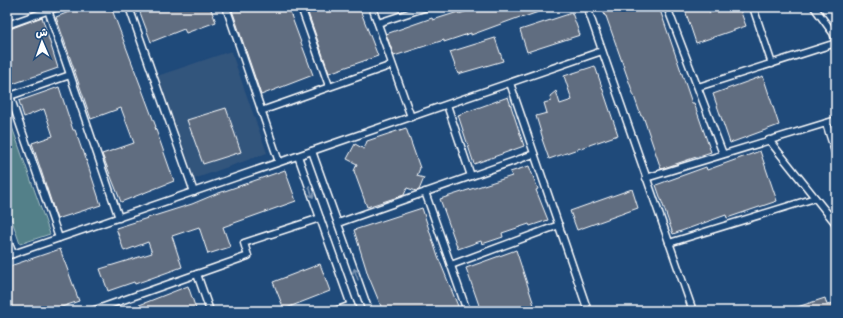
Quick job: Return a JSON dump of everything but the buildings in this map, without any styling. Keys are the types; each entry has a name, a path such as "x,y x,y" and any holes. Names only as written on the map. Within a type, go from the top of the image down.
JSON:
{"street":[{"path":"7,24 58,7"},
{"path":"129,7 194,192"},
{"path":"226,7 279,162"},
{"path":"301,7 329,86"},
{"path":"372,7 411,117"},
{"path":"378,23 427,7"},
{"path":"587,7 692,311"},
{"path":"667,7 723,154"},
{"path":"754,7 772,64"},
{"path":"698,87 836,42 833,33 814,7"},
{"path":"48,10 119,218"},
{"path":"7,238 10,255 602,51"},
{"path":"261,111 392,65"},
{"path":"59,238 8,97 70,75"},
{"path":"510,83 588,311"},
{"path":"447,105 471,176"},
{"path":"646,178 836,120"},
{"path":"826,123 836,154"},
{"path":"769,140 836,224"},
{"path":"312,151 369,311"},
{"path":"338,223 534,154"},
{"path":"298,156 352,308 335,311"},
{"path":"426,192 468,311"},
{"path":"669,243 815,198"},
{"path":"92,311 248,256 244,243 320,218"},
{"path":"451,265 559,225"},
{"path":"197,274 210,311"}],"shaded area":[{"path":"231,51 267,153 194,179 157,76"}],"green space":[{"path":"7,113 50,234 20,244 7,206"}]}
